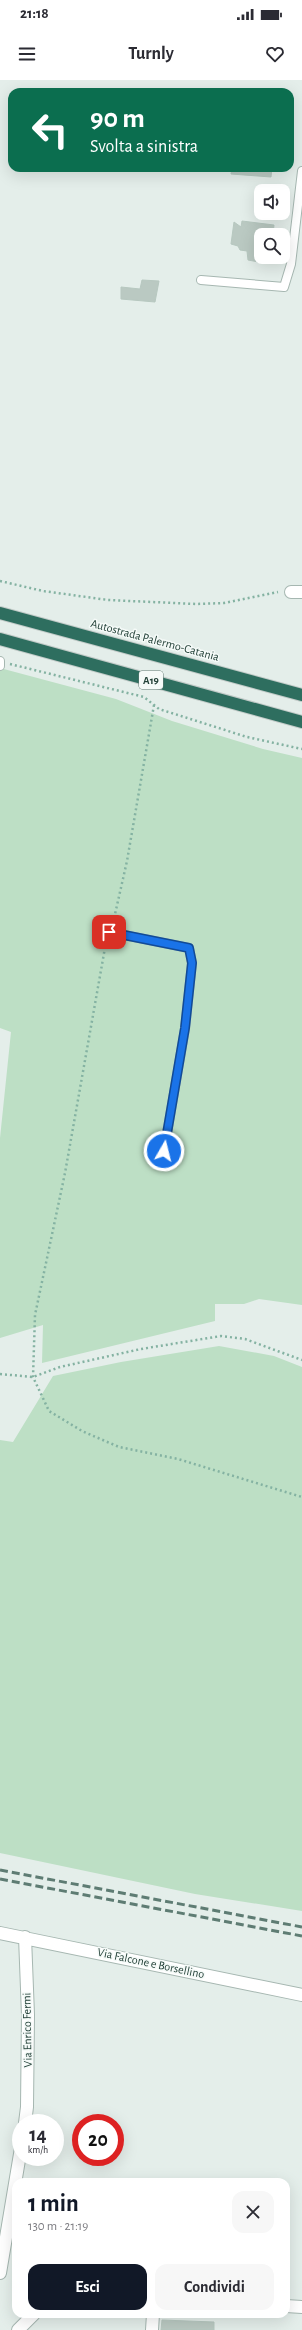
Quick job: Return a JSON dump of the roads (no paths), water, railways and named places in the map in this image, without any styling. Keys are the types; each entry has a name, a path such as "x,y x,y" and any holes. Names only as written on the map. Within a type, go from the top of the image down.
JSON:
{"highway":[{"name":"Autostrada Palermo-Catania","path":"0,613 302,695"},
{"name":"A19","path":"0,639 302,722"}],"street":[{"name":"Via Falcone e Borsellino","path":"0,1933 302,1995"},
{"name":"Via Enrico Fermi","path":"25,1937 28,2015 28,2107 27,2114"},
{"path":"16,2178 18,2166"},
{"path":"0,2273 12,2202"},
{"path":"290,2306 302,2306"},
{"path":"18,2330 30,2318"},
{"path":"152,2330 153,2318"}],"lane":[{"path":"201,280 284,287 298,239 302,171"},
{"path":"0,661 0,666"},
{"path":"109,932 189,948 192,963 185,1028 164,1151"}],"railway":[{"path":"0,1870 302,1927"},
{"path":"0,1879 302,1936"}]}
